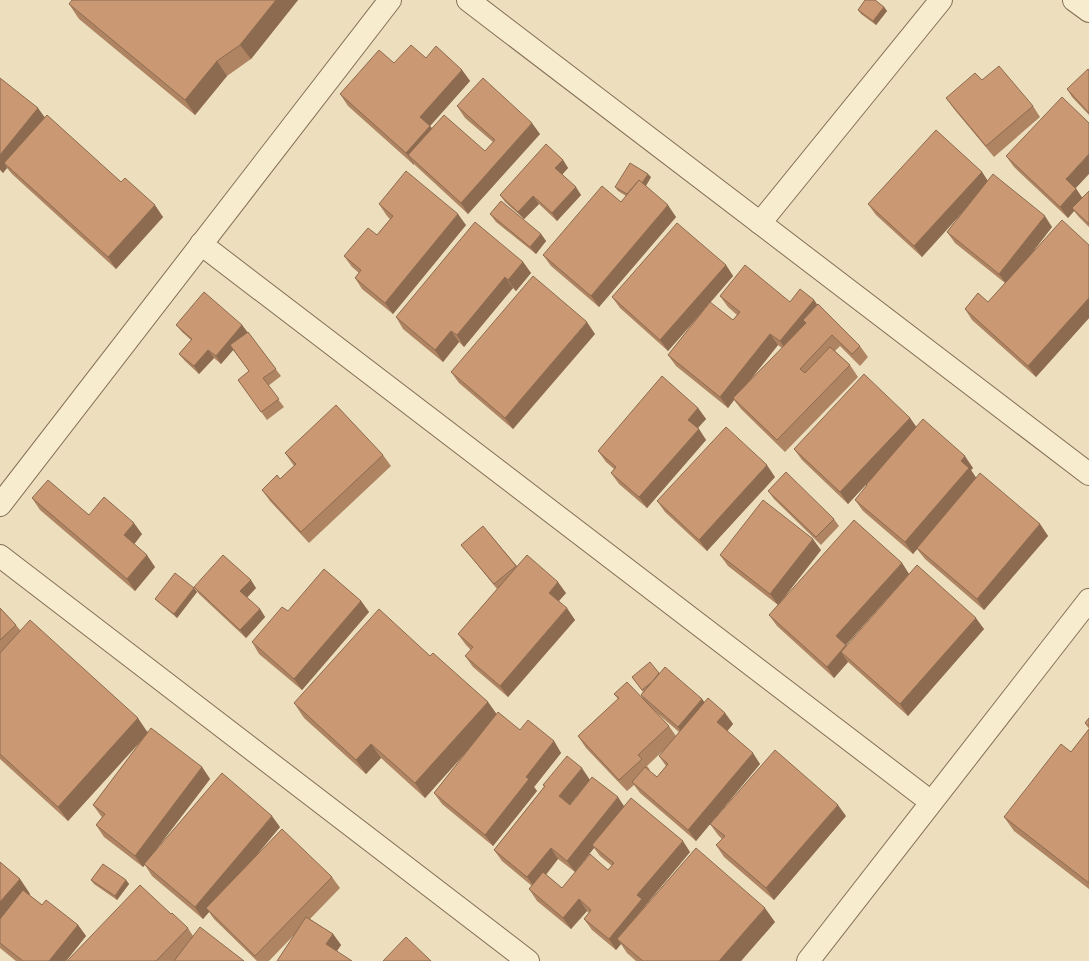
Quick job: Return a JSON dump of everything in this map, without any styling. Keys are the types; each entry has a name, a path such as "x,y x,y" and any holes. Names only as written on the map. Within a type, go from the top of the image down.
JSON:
{"street":[{"path":"0,505 390,0"},
{"path":"468,0 1089,474"},
{"path":"1074,0 1089,12"},
{"path":"760,223 936,2"},
{"path":"201,244 931,802"},
{"path":"0,556 528,961"},
{"path":"808,961 1089,600"}],"building":[{"path":"72,0 276,0 240,45 217,61 185,100 69,4"},
{"path":"865,0 875,0 884,7 873,21 858,10"},
{"path":"411,45 426,58 436,46 462,70 420,117 430,126 406,153 340,94 379,50 394,63"},
{"path":"999,66 1033,106 986,146 946,98 975,73 982,80"},
{"path":"1088,69 1089,70 1089,113 1067,89"},
{"path":"0,78 38,108 0,155"},
{"path":"483,78 532,123 461,203 408,155 444,115 485,151 495,140 457,106"},
{"path":"1062,97 1089,123 1089,154 1066,179 1076,189 1060,207 1006,156"},
{"path":"47,115 121,182 125,178 155,205 108,257 4,163"},
{"path":"936,130 982,172 914,246 868,204"},
{"path":"546,144 563,160 555,168 576,187 552,213 533,196 518,212 500,195"},
{"path":"630,163 648,174 642,183 639,180 627,194 615,187"},
{"path":"406,171 458,214 385,303 355,278 361,270 344,256 368,228 377,235 393,216 379,204"},
{"path":"993,174 1045,216 999,274 947,232"},
{"path":"639,180 668,205 591,296 543,255 602,186 621,202"},
{"path":"1089,191 1089,224 1072,208"},
{"path":"501,201 541,234 530,247 490,214"},
{"path":"1062,220 1089,245 1089,298 1028,366 965,309 978,293 988,302"},
{"path":"475,222 523,262 508,280 505,277 457,335 451,331 435,350 396,317"},
{"path":"677,223 726,265 660,340 612,297"},
{"path":"745,265 790,302 800,289 814,300 780,341 770,334 720,397 668,355 710,302 733,320 740,312 720,296"},
{"path":"533,276 587,322 505,418 451,372"},
{"path":"204,292 242,325 216,356 208,350 194,366 179,354 192,339 176,325"},
{"path":"818,304 860,346 852,354 832,335 800,369 805,373 830,347 850,365 777,440 733,398 806,323 803,320"},
{"path":"248,332 276,369 263,378 279,399 261,412 238,380 249,371 230,345"},
{"path":"864,374 910,418 840,492 794,449"},
{"path":"662,376 698,408 688,420 699,429 639,497 611,473 616,467 598,451"},
{"path":"336,405 383,455 301,532 262,490 277,475 280,479 296,464 285,453"},
{"path":"923,419 965,456 961,461 969,468 905,542 855,500 866,485"},
{"path":"726,427 767,465 699,540 657,501"},
{"path":"786,472 834,519 816,537 768,491"},
{"path":"980,473 1040,524 977,599 917,548"},
{"path":"48,480 89,515 104,497 134,523 124,535 147,555 127,579 32,498"},
{"path":"763,500 813,539 770,594 720,555"},
{"path":"854,520 902,563 836,636 846,645 827,667 769,615"},
{"path":"483,526 516,566 494,584 461,545"},
{"path":"223,555 251,580 240,591 260,609 240,630 194,587"},
{"path":"527,555 558,582 549,593 567,608 500,686 465,656 473,647 458,634"},
{"path":"917,565 976,618 900,704 841,652"},
{"path":"324,569 361,601 294,679 252,642 282,607 288,611"},
{"path":"175,573 194,588 174,614 155,599"},
{"path":"0,608 16,625 0,640"},
{"path":"379,609 430,656 433,653 488,702 415,783 371,744 356,760 294,703"},
{"path":"30,620 138,718 58,807 0,754 0,653"},
{"path":"650,662 659,673 652,682 642,690 632,677"},
{"path":"665,667 702,699 678,727 641,695"},
{"path":"627,682 669,726 638,755 642,759 619,780 578,736 619,698 614,694"},
{"path":"708,698 725,713 717,722 753,753 688,830 632,782 645,767 657,777 668,764 659,756"},
{"path":"498,712 520,730 528,720 554,741 526,777 529,779 485,835 434,793"},
{"path":"1089,718 1089,726 1085,723"},
{"path":"151,728 202,767 135,856 96,825 105,814 93,805"},
{"path":"1089,729 1089,883 1004,817 1061,744 1071,752"},
{"path":"775,750 838,805 766,888 716,845 725,836 710,824"},
{"path":"567,756 582,768 559,796 570,805 592,777 618,797 567,861 551,848 527,877 494,850"},
{"path":"222,773 272,816 195,907 144,864"},
{"path":"631,798 683,841 637,895 642,899 609,939 584,919 591,910 579,899 563,918 529,889 543,872 562,888 590,854 608,870 614,863 592,845"},
{"path":"282,829 332,877 255,956 206,908"},
{"path":"696,848 765,908 719,961 643,961 617,939"},
{"path":"0,862 20,879 0,902"},
{"path":"103,864 126,880 115,896 91,880"},
{"path":"140,885 188,928 156,961 67,961"},
{"path":"23,890 42,905 46,900 78,925 49,961 23,961 0,943 0,919"},
{"path":"306,917 333,934 326,944 352,961 277,961"},
{"path":"200,927 244,961 174,961"},
{"path":"406,937 431,961 383,961"}]}
